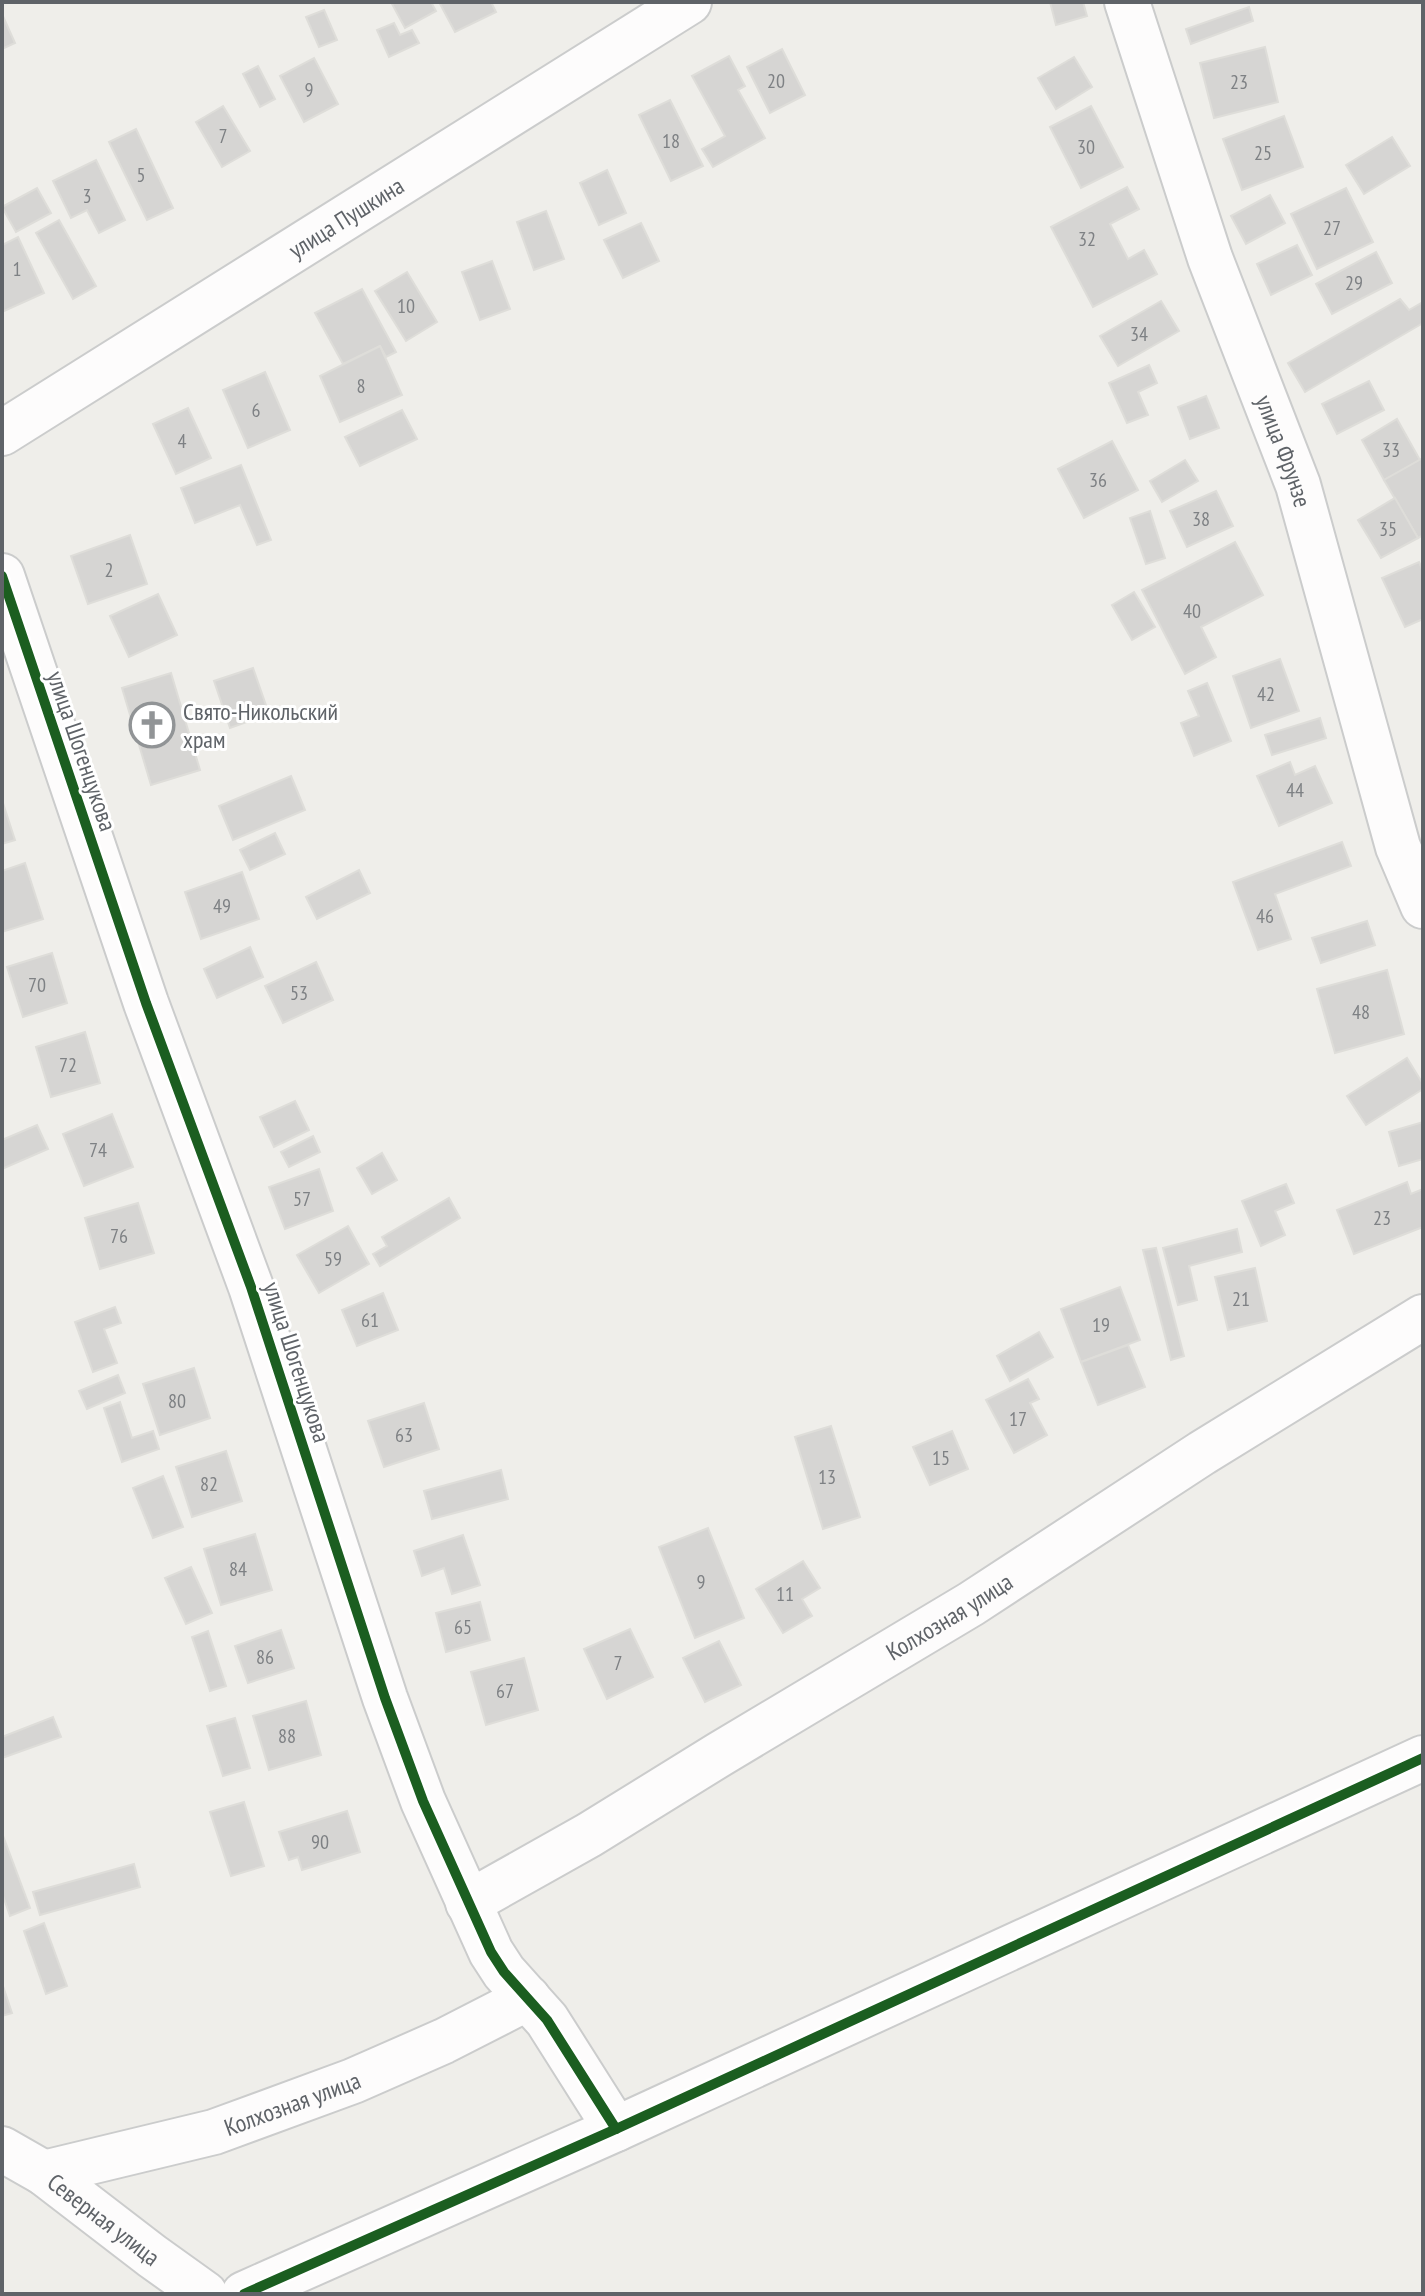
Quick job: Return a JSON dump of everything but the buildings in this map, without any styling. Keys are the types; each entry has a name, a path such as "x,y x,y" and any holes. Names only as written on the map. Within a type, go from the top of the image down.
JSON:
{"street":[{"name":"улица Фрунзе","path":"1127,2 1210,258 1298,485 1398,847 1423,906"},
{"name":"улица Пушкина","path":"2,433 686,3"},
{"name":"улица Шогенцукова","path":"2,576 146,1003 251,1287 385,1698 423,1801 491,1952 504,1972 547,2020 616,2129"},
{"name":"Колхозная улица","path":"468,1903 589,1835 971,1604 1202,1453 1423,1317"},
{"path":"244,2294 616,2129 1423,1758"},
{"name":"Колхозная улица","path":"44,2173 214,2132 353,2081 444,2041 528,1998"},
{"name":"Северная улица","path":"2,2149 44,2173 205,2294"}],"cycle path":[{"path":"2,576 146,1003 251,1287 385,1698 423,1801 491,1952 504,1972 547,2020 616,2129"},
{"path":"244,2294 616,2129 1423,1758"}],"place":[{"name":"Свято-Никольский храм","path":"152,725"}]}
